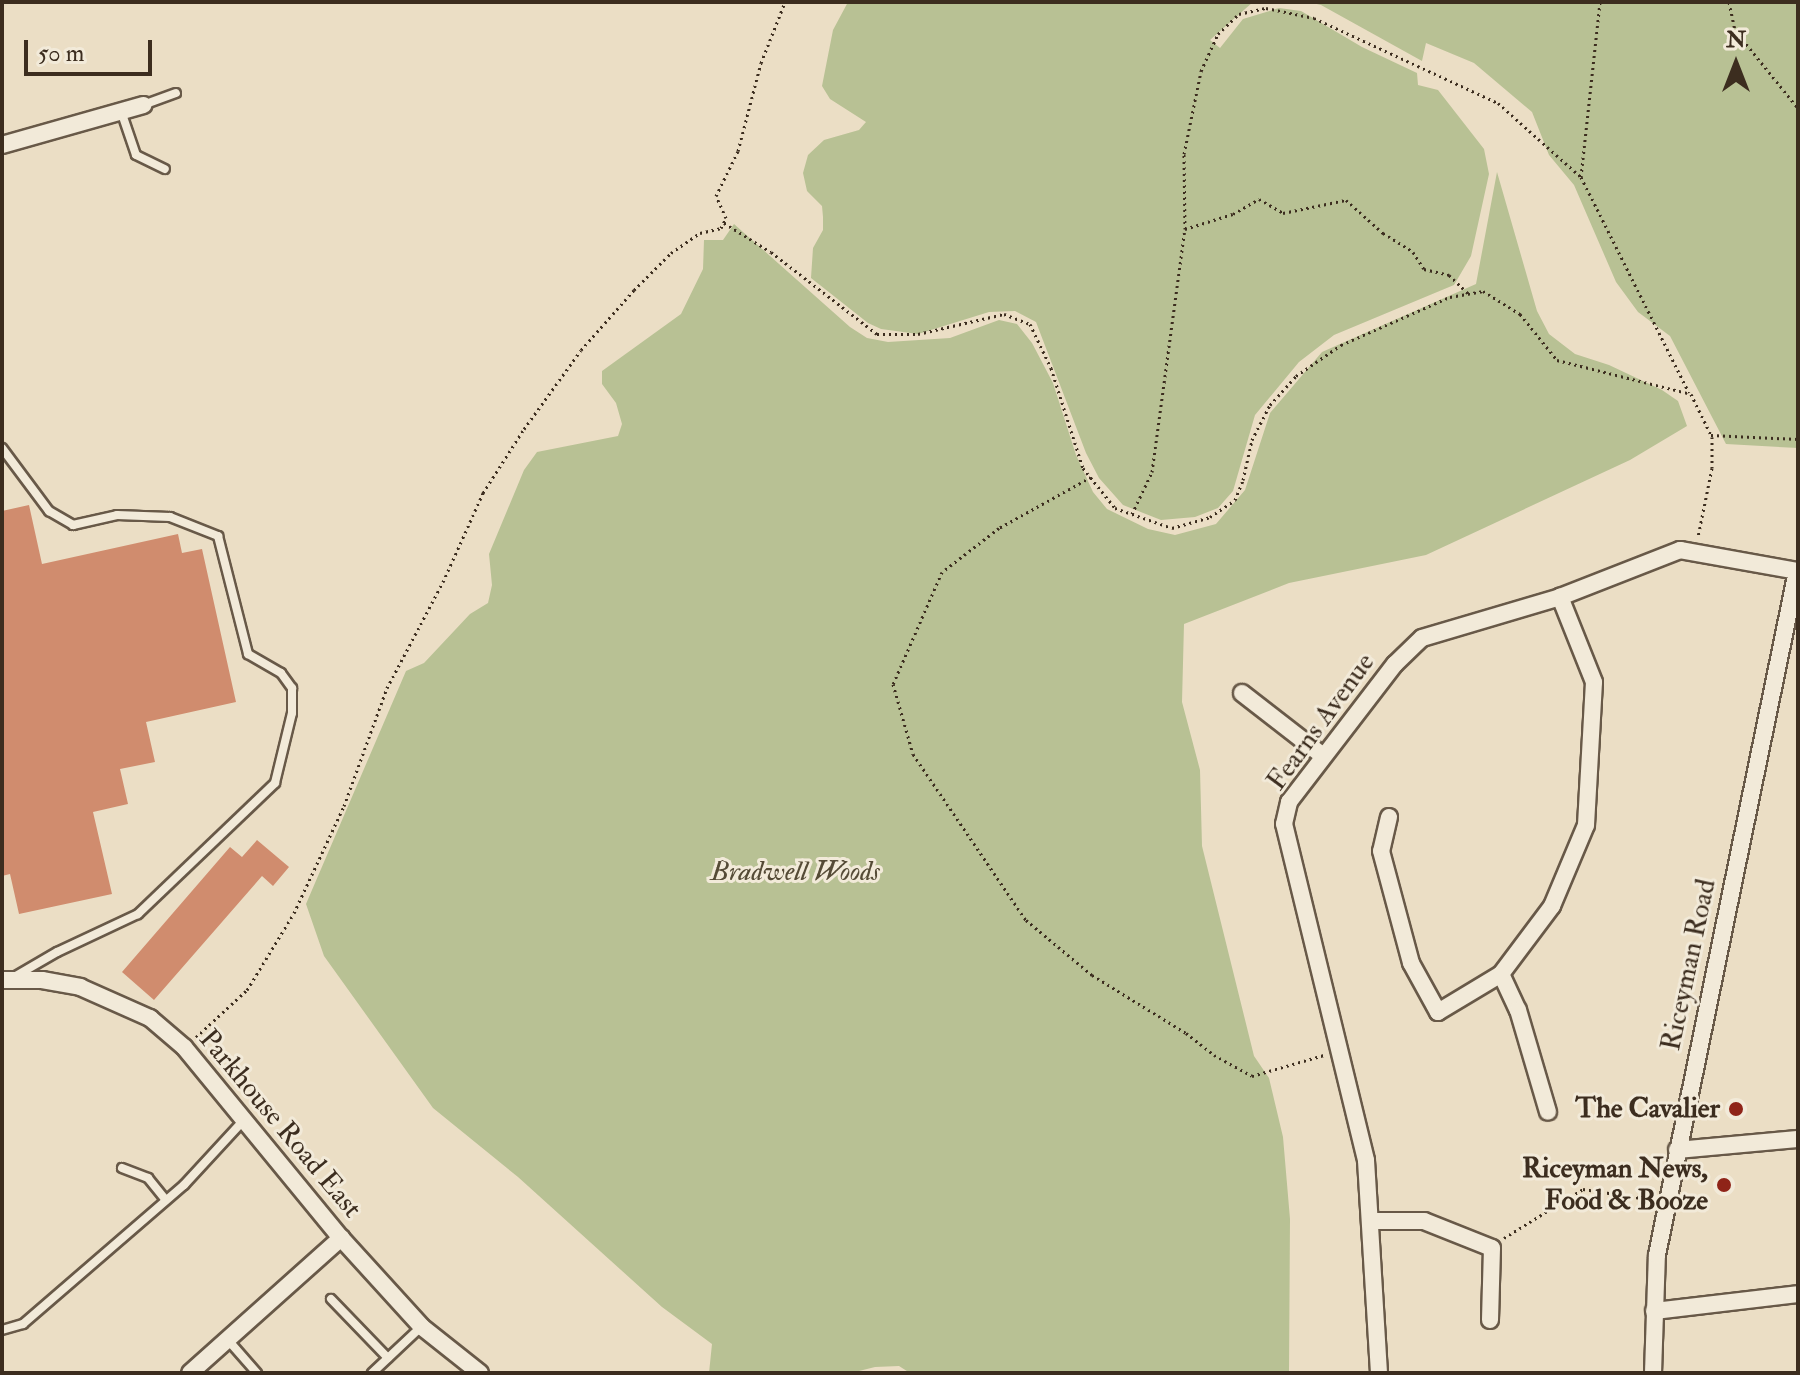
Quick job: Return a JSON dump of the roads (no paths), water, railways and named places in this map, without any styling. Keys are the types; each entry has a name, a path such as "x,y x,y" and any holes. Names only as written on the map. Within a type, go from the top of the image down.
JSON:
{"street":[{"path":"2,145 143,105"},
{"name":"Fearns Avenue","path":"1379,1373 1366,1160 1284,824 1289,802 1322,755 1395,664 1422,638 1560,597 1680,550 1797,571"},
{"name":"Riceyman Road","path":"1653,1373 1657,1255 1797,571"},
{"path":"1389,817 1381,851 1411,963 1438,1012 1501,974 1552,906 1586,825 1594,682 1560,597"},
{"path":"1242,693 1322,755"},
{"path":"1501,974 1518,1010 1548,1112"},
{"name":"Parkhouse Road East","path":"6,980 42,980 80,987 150,1018 184,1047 341,1238 422,1327 480,1373"},
{"path":"1677,1150 1798,1139"},
{"path":"1370,1221 1424,1221 1492,1248 1490,1320"},
{"path":"190,1373 341,1238"},
{"path":"1654,1311 1798,1294"}],"lane":[{"path":"143,105 176,93"},
{"path":"121,111 136,155 165,169"},
{"path":"2,448 49,511 73,525 117,515 170,517 218,536 248,654 281,673 292,688 292,713 275,783 138,914 6,980"},
{"path":"2,1330 23,1324 166,1200 244,1120"},
{"path":"122,1168 148,1178 166,1200"},
{"path":"331,1299 388,1358"},
{"path":"372,1373 422,1327"},
{"path":"227,1340 257,1373"}],"place":[{"name":"The Cavalier","path":"1736,1109"},
{"name":"Riceyman News, Food & Booze","path":"1724,1185"}],"park label":[{"name":"Bradwell Woods","path":"795,872"}]}
